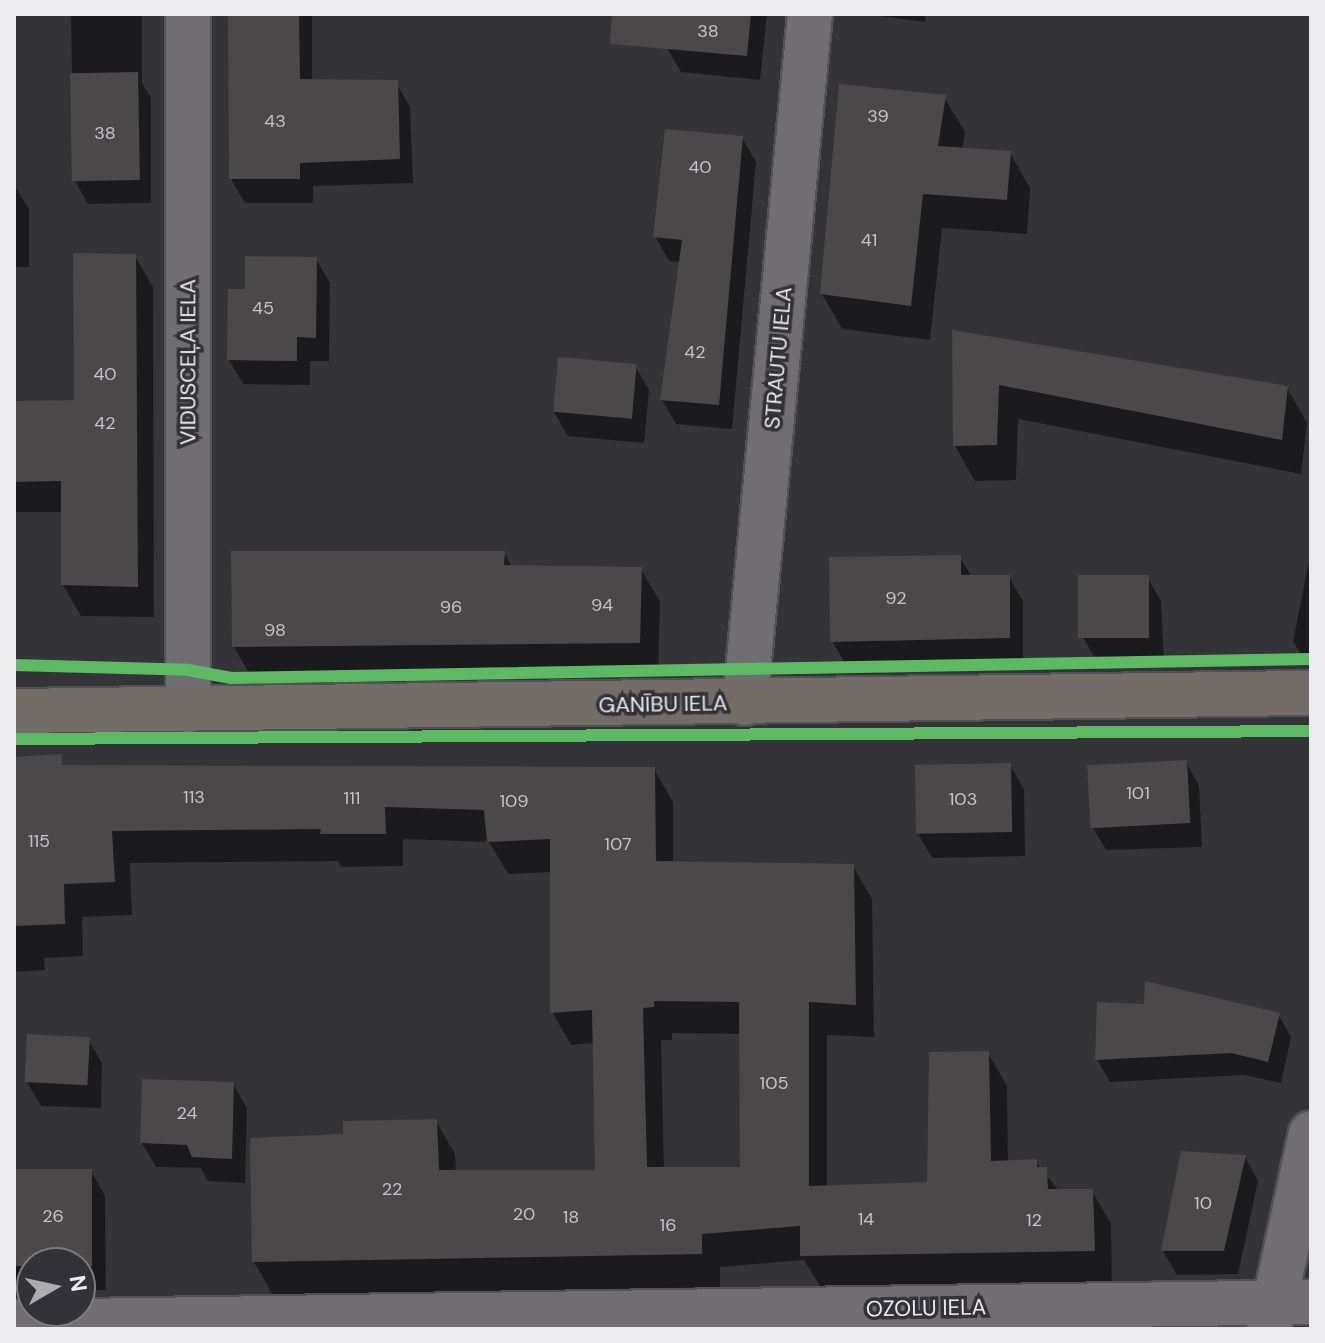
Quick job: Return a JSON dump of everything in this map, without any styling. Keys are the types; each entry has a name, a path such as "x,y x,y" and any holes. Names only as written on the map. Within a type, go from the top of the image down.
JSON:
{"highway":[{"name":"GANĪBU IELA","path":"14,711 1311,693"}],"street":[{"name":"VIDUSCEĻA IELA","path":"188,14 188,710"},
{"name":"STRAUTU IELA","path":"745,703 810,14"},
{"path":"1285,1311 1311,1133"},
{"name":"OZOLU IELA","path":"14,1322 1285,1311"}],"building":[{"path":"228,14 299,14 300,79 398,80 400,159 300,163 300,179 229,179"},
{"path":"612,14 751,14 747,56 610,44"},
{"path":"138,72 140,180 72,181 70,73"},
{"path":"839,84 946,95 938,146 1011,151 1007,200 923,194 911,306 820,294"},
{"path":"665,129 743,136 719,405 660,400 682,240 653,237"},
{"path":"73,253 136,254 138,587 61,585 61,481 14,482 14,401 74,400"},
{"path":"245,256 317,257 316,338 297,337 297,361 227,360 228,289 245,289"},
{"path":"952,330 1288,386 1282,440 999,385 997,445 953,446"},
{"path":"558,357 637,364 632,419 553,412"},
{"path":"231,551 505,551 504,565 642,567 640,643 232,647"},
{"path":"961,555 961,575 1010,575 1010,638 830,642 829,557"},
{"path":"1078,575 1149,575 1149,638 1078,638"},
{"path":"62,754 62,765 655,767 656,861 854,864 856,1005 809,1002 809,1186 927,1182 929,1052 989,1051 991,1161 1037,1159 1037,1167 1047,1167 1048,1189 1093,1189 1095,1251 800,1256 800,1226 702,1234 702,1254 252,1262 250,1138 343,1134 343,1121 437,1119 439,1170 595,1170 592,1010 550,1013 550,839 487,842 484,810 385,807 386,834 320,834 321,829 112,831 115,882 64,884 65,924 14,926 14,757","holes":["654,1001 739,1002 740,1167 647,1167 643,1008 654,1007"]},
{"path":"1187,760 1190,823 1090,828 1087,765"},
{"path":"1011,763 1012,832 916,834 915,765"},
{"path":"1145,981 1280,1013 1268,1062 1231,1053 1095,1060 1097,1002 1144,1004"},
{"path":"27,1034 90,1037 87,1085 24,1082"},
{"path":"142,1079 234,1082 232,1159 192,1157 187,1145 140,1143"},
{"path":"1181,1151 1246,1155 1224,1251 1161,1251"},
{"path":"14,1169 92,1169 92,1247 16,1247 14,1266"}],"cycle path":[{"path":"14,665 188,670 231,678 1311,659"},
{"path":"14,739 1311,731"}]}
